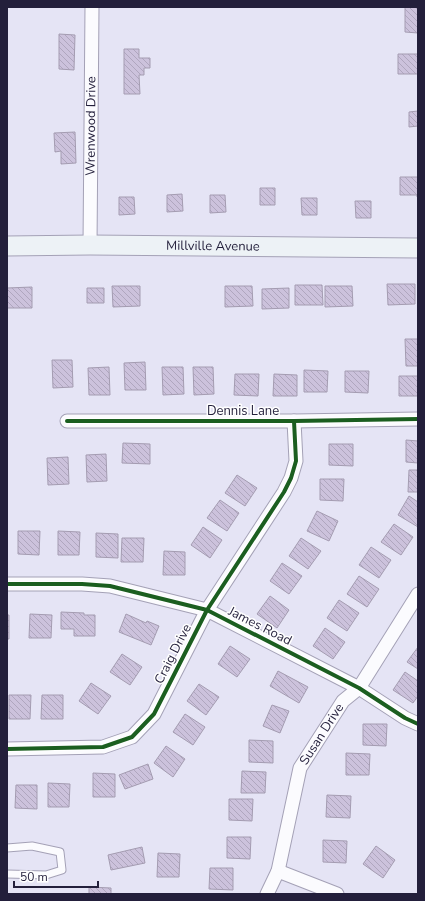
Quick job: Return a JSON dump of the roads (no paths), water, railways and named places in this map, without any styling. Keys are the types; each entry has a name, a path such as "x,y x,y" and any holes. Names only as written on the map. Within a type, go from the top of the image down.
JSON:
{"main road":[{"name":"Millville Avenue","path":"7,246 90,245 418,248"}],"street":[{"name":"Wrenwood Drive","path":"90,245 92,7"},
{"name":"Dennis Lane","path":"67,421 294,421 418,419"},
{"name":"Craig Drive","path":"7,749 103,747 132,737 154,714 207,610 284,492 291,478 296,461 294,421"},
{"name":"James Road","path":"7,584 82,584 110,586 207,610 359,688 405,718 418,724"},
{"name":"Susan Drive","path":"267,894 278,871 300,768 343,701 359,688 418,594"},
{"path":"278,871 337,894"}],"lane":[{"path":"7,848 32,846 60,852 62,870 46,875 7,874"}]}
